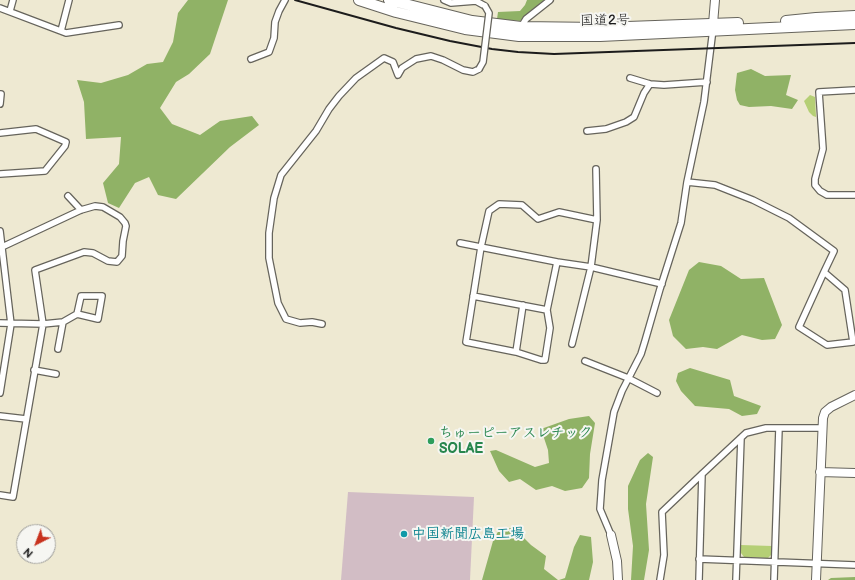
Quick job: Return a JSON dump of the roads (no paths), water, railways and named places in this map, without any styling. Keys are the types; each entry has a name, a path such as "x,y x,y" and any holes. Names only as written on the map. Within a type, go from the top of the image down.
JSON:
{"highway":[{"name":"国道2号","path":"359,0 396,4 472,21 521,27 713,28 855,24"},
{"name":"国道2号","path":"396,4 465,29 519,36 600,36 713,28 807,18 855,16"}],"street":[{"path":"10,11 13,0"},
{"path":"62,32 69,0"},
{"path":"251,59 269,52 274,38 279,11 286,0"},
{"path":"322,324 312,322 300,323 286,319 278,303 269,258 268,233 274,198 281,175 316,131 329,109 339,96 356,78 384,58 392,62 398,75 402,68 416,59 431,56 444,60 463,70 473,72 479,70 483,62 489,13 485,6 476,1 451,3 444,0"},
{"path":"521,27 526,19 550,0"},
{"path":"618,580 617,561 611,535 600,509 602,480 616,404 645,341 681,223 687,182 704,102 715,0"},
{"path":"0,8 66,33 119,25"},
{"path":"630,78 650,84 664,85 706,82"},
{"path":"587,131 606,129 626,122 634,117 644,93 650,84"},
{"path":"855,90 819,92 823,149 814,179 815,185 820,191 827,194 855,195"},
{"path":"0,94 0,104"},
{"path":"0,133 36,129 66,142 65,146 45,171 0,174"},
{"path":"572,344 591,267 597,220 596,169"},
{"path":"687,182 715,186 753,200 789,218 834,251 824,272 799,328 827,345 854,342 845,290 824,272"},
{"path":"68,196 81,210"},
{"path":"557,262 547,310 550,328 545,360 516,352 466,342 481,247 489,211 499,204 522,205 538,219 559,212 597,220"},
{"path":"0,495 13,497 43,324 36,270 84,252 89,252 108,261 117,262 122,256 126,226 123,220 101,206 81,210 2,247"},
{"path":"0,231 11,324 0,392"},
{"path":"460,243 557,262 591,267 662,284"},
{"path":"0,323 43,324 63,322 77,314 98,319 102,296 81,296 77,314"},
{"path":"473,296 547,310"},
{"path":"516,352 523,305"},
{"path":"58,349 63,322"},
{"path":"585,361 628,378 657,393"},
{"path":"34,370 56,374"},
{"path":"816,580 822,418 825,412 831,407 855,396"},
{"path":"0,416 26,419"},
{"path":"660,580 664,555 662,512 702,474 746,433 766,428 822,428"},
{"path":"774,580 779,428"},
{"path":"736,580 741,438"},
{"path":"820,472 855,473"},
{"path":"699,580 702,474"},
{"path":"699,559 855,565"}],"railway":[{"path":"295,0 396,28 450,41 518,52 554,54 855,43"}],"place":[{"name":"ちゅーピーアスレチック SOLAE","path":"431,441"},
{"name":"中国新聞広島工場","path":"404,534"}]}
